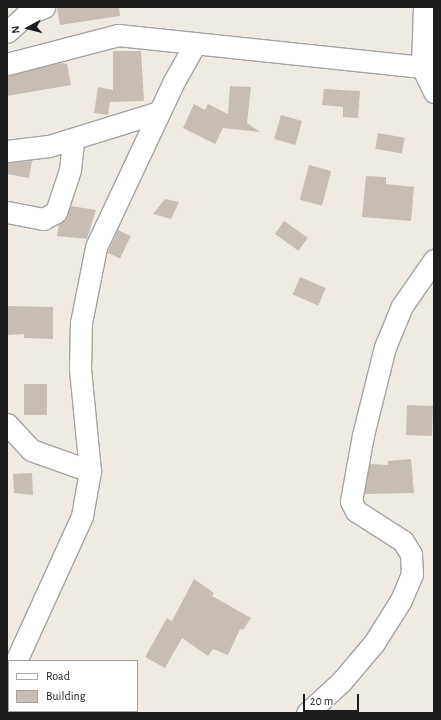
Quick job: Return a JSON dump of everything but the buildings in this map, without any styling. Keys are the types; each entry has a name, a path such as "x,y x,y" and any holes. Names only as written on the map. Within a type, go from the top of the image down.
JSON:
{"street":[{"path":"7,32 26,15 44,7"},
{"path":"424,7 422,67 434,92"},
{"path":"7,64 118,35 422,67"},
{"path":"16,660 82,516 90,472 80,369 81,322 96,247 159,112 195,44"},
{"path":"7,151 73,139 159,112"},
{"path":"7,212 43,219 56,212 70,170 73,139"},
{"path":"307,713 341,682 374,643 401,600 412,574 411,554 403,541 356,511 351,501 363,435 385,347 402,306 434,260"},
{"path":"7,424 31,450 90,472"}]}
